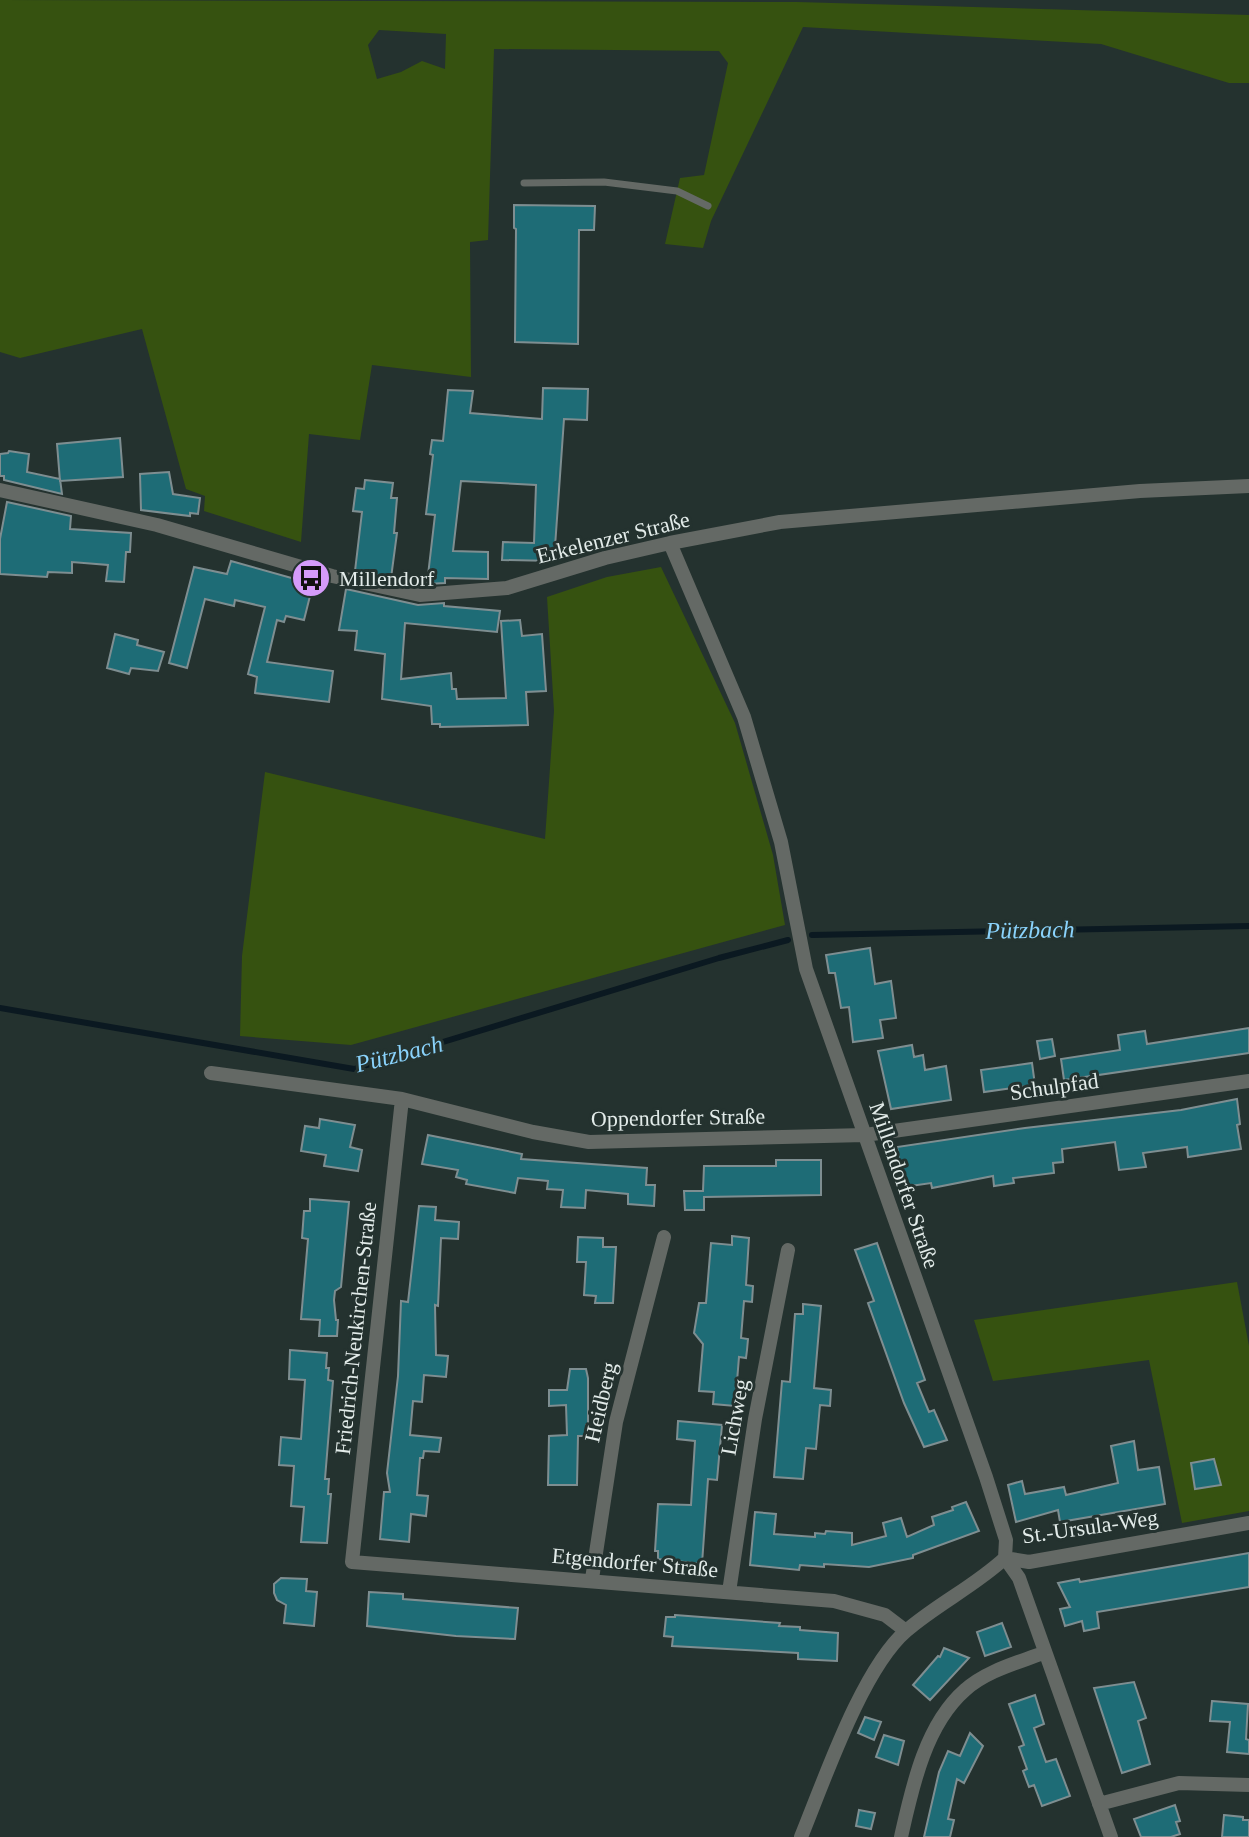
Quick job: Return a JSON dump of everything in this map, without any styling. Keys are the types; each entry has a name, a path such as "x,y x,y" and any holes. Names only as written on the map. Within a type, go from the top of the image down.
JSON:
{"street":[{"name":"Erkelenzer Straße","path":"0,490 157,525 332,576 420,595 507,588 605,558 780,522 1140,491 1249,486"},
{"name":"Millendorfer Straße","path":"670,543 744,717 781,842 802,950 986,1477 1006,1540 1005,1558 1019,1578 1043,1653 1111,1837"},
{"name":"Oppendorfer Straße","path":"211,1073 402,1099 533,1132 589,1142 865,1135"},
{"name":"Schulpfad","path":"865,1135 1249,1081"},
{"name":"Friedrich-Neukirchen-Straße","path":"352,1562 402,1099"},
{"name":"Heidberg","path":"592,1579 616,1422 664,1237"},
{"name":"Lichweg","path":"729,1592 755,1419 788,1250"},
{"name":"St.-Ursula-Weg","path":"801,1837 851,1719 882,1656 906,1631 1005,1558 1029,1562 1249,1523"},
{"name":"Etgendorfer Straße","path":"352,1562 592,1579 834,1601 885,1615 906,1631"},
{"path":"901,1837 924,1755 941,1720 964,1690 989,1674 1043,1653"},
{"path":"1099,1804 1179,1783 1249,1785"}],"lane":[{"path":"524,183 604,182 677,191 708,206"}],"green space":[{"path":"0,0 797,2 1249,15 1249,83 1229,83 1101,44 803,27 711,221 703,248 665,244 680,178 704,175 728,63 719,51 494,49 488,240 470,242 471,377 372,365 360,440 309,434 301,542 204,511 205,496 186,489 142,329 20,358 0,352","holes":["379,30 446,34 445,69 422,61 401,72 377,79 368,45"]},
{"path":"661,567 735,723 773,855 785,925 351,1045 240,1036 242,956 265,772 545,839 554,711 547,597 607,577"},
{"path":"1237,1282 1249,1346 1249,1511 1182,1523 1149,1360 993,1381 974,1320"}],"building":[{"path":"514,205 595,206 594,230 579,230 578,344 515,342"},
{"path":"543,388 588,389 587,420 564,419 554,561 502,560 503,542 534,543 536,485 461,481 453,551 488,552 488,579 445,578 445,583 427,584 435,515 426,514 433,455 430,454 432,440 443,441 448,390 473,391 470,413 542,419"},
{"path":"120,438 123,477 60,481 57,444"},
{"path":"9,451 29,454 27,472 60,479 62,494 4,480 4,476 0,476 0,454"},
{"path":"169,472 173,494 200,498 198,514 190,513 190,516 141,510 140,474"},
{"path":"365,480 393,483 391,498 397,498 394,533 397,533 391,578 355,571 362,512 353,511 356,488 364,489"},
{"path":"7,502 71,516 70,529 131,533 124,582 106,581 108,565 72,562 72,573 48,572 47,577 0,574 0,539"},
{"path":"231,561 313,584 304,620 286,616 284,622 277,620 267,662 333,671 329,702 255,693 257,677 248,674 265,607 235,600 234,606 205,599 187,668 169,663 194,567 227,574"},
{"path":"346,589 418,605 444,603 444,606 500,611 497,632 405,623 401,679 451,673 452,689 456,689 457,699 506,698 501,621 520,620 522,636 542,634 546,691 526,692 528,725 440,727 440,724 432,724 431,706 382,699 385,654 355,650 357,631 339,630"},
{"path":"115,634 138,640 137,645 164,652 158,671 131,668 129,674 107,668"},
{"path":"870,948 875,984 891,981 896,1018 880,1020 883,1038 853,1042 849,1007 841,1008 835,973 829,973 826,955"},
{"path":"1249,1028 1249,1053 1064,1080 1061,1059 1120,1050 1118,1035 1145,1031 1147,1044"},
{"path":"1052,1039 1055,1056 1040,1059 1037,1041"},
{"path":"912,1045 914,1057 923,1055 925,1070 946,1066 951,1100 891,1109 878,1051"},
{"path":"1032,1063 1035,1085 984,1092 981,1070"},
{"path":"1237,1099 1241,1149 1188,1157 1187,1147 1143,1153 1146,1167 1119,1170 1115,1142 1062,1149 1063,1162 1053,1163 1054,1173 1013,1178 1014,1183 994,1186 993,1176 932,1188 931,1183 903,1187 897,1147 1181,1110"},
{"path":"320,1119 355,1125 350,1147 362,1150 358,1171 324,1166 326,1155 301,1151 305,1126 319,1128"},
{"path":"428,1135 522,1154 521,1159 647,1168 646,1185 655,1185 654,1206 628,1204 628,1194 586,1190 585,1208 561,1207 563,1190 547,1189 548,1181 518,1178 515,1193 466,1184 467,1180 456,1177 458,1170 422,1164"},
{"path":"776,1160 821,1160 821,1195 704,1197 704,1210 685,1210 684,1191 703,1191 704,1166 776,1166"},
{"path":"310,1199 349,1202 341,1287 335,1291 334,1300 337,1336 319,1336 320,1320 301,1319 308,1239 302,1238 304,1211 310,1211"},
{"path":"419,1206 436,1207 435,1220 459,1222 458,1239 441,1238 438,1306 435,1305 436,1355 448,1356 446,1377 424,1375 422,1402 413,1401 410,1435 441,1438 439,1452 424,1451 423,1458 420,1458 417,1495 428,1496 426,1516 411,1514 409,1542 380,1539 384,1492 390,1492 387,1473 398,1376 401,1301 408,1302"},
{"path":"732,1236 749,1238 746,1285 753,1286 752,1302 744,1301 741,1338 748,1339 746,1358 739,1357 735,1406 713,1404 714,1392 699,1391 703,1344 694,1333 699,1303 706,1303 711,1243 732,1245"},
{"path":"578,1237 603,1238 603,1247 616,1247 613,1303 595,1303 596,1296 584,1295 586,1262 577,1262"},
{"path":"877,1243 925,1380 917,1383 929,1412 934,1410 947,1440 924,1447 904,1403 868,1303 874,1301 855,1250"},
{"path":"803,1304 821,1306 814,1388 831,1390 830,1406 820,1405 816,1449 806,1448 803,1479 774,1477 782,1381 790,1382 795,1314 803,1314"},
{"path":"290,1350 327,1353 328,1380 333,1381 325,1479 329,1479 328,1494 331,1494 327,1543 301,1542 304,1507 291,1506 294,1466 279,1465 281,1437 301,1439 305,1380 289,1379"},
{"path":"570,1369 586,1369 588,1378 588,1425 586,1436 578,1436 577,1485 548,1485 549,1436 567,1435 566,1405 549,1406 549,1390 567,1390"},
{"path":"678,1421 722,1425 717,1480 708,1479 702,1564 658,1559 658,1551 655,1551 658,1504 691,1505 695,1441 677,1439"},
{"path":"1134,1441 1138,1470 1159,1467 1165,1504 1060,1522 1058,1510 1016,1522 1008,1485 1022,1481 1025,1494 1064,1487 1066,1495 1118,1483 1111,1446"},
{"path":"1214,1459 1221,1485 1195,1489 1191,1463"},
{"path":"966,1502 979,1531 913,1555 913,1558 869,1567 800,1565 799,1570 750,1565 755,1512 776,1514 774,1534 815,1537 815,1533 825,1534 826,1531 852,1533 852,1545 886,1536 883,1523 901,1518 907,1537 934,1525 932,1517"},
{"path":"1249,1553 1249,1587 1097,1612 1099,1628 1084,1631 1082,1621 1065,1626 1060,1609 1070,1607 1058,1583 1079,1579 1080,1582"},
{"path":"281,1578 307,1579 306,1591 317,1592 314,1626 284,1623 286,1605 277,1600 274,1593 274,1584"},
{"path":"369,1592 403,1594 403,1599 518,1608 515,1639 367,1626"},
{"path":"675,1615 780,1623 779,1626 800,1627 800,1630 838,1633 837,1661 798,1659 798,1653 672,1646 673,1637 664,1636 666,1617"},
{"path":"1002,1623 1011,1647 985,1656 977,1632"},
{"path":"944,1648 969,1658 930,1700 913,1685 940,1657"},
{"path":"1134,1682 1146,1718 1138,1721 1150,1764 1122,1773 1094,1688"},
{"path":"1035,1695 1044,1724 1034,1728 1046,1762 1056,1759 1070,1796 1042,1806 1034,1785 1029,1787 1023,1771 1027,1769 1019,1747 1024,1745 1009,1704"},
{"path":"1212,1701 1248,1704 1246,1739 1249,1740 1249,1754 1227,1752 1230,1722 1210,1721"},
{"path":"865,1717 881,1722 874,1740 858,1733"},
{"path":"970,1733 983,1746 964,1783 957,1779 948,1819 954,1820 950,1837 924,1837 939,1772 948,1751 960,1756"},
{"path":"884,1735 904,1741 898,1765 876,1757"},
{"path":"1175,1805 1180,1834 1141,1837 1134,1819"},
{"path":"859,1810 875,1813 871,1829 856,1826"},
{"path":"1224,1815 1249,1820 1249,1837 1222,1837"}],"waterway":[{"name":"Pützbach","path":"812,935 1249,926"},
{"name":"Pützbach","path":"0,1008 354,1069 719,958 788,940"}],"place":[{"name":"Millendorf","path":"311,578"}]}
